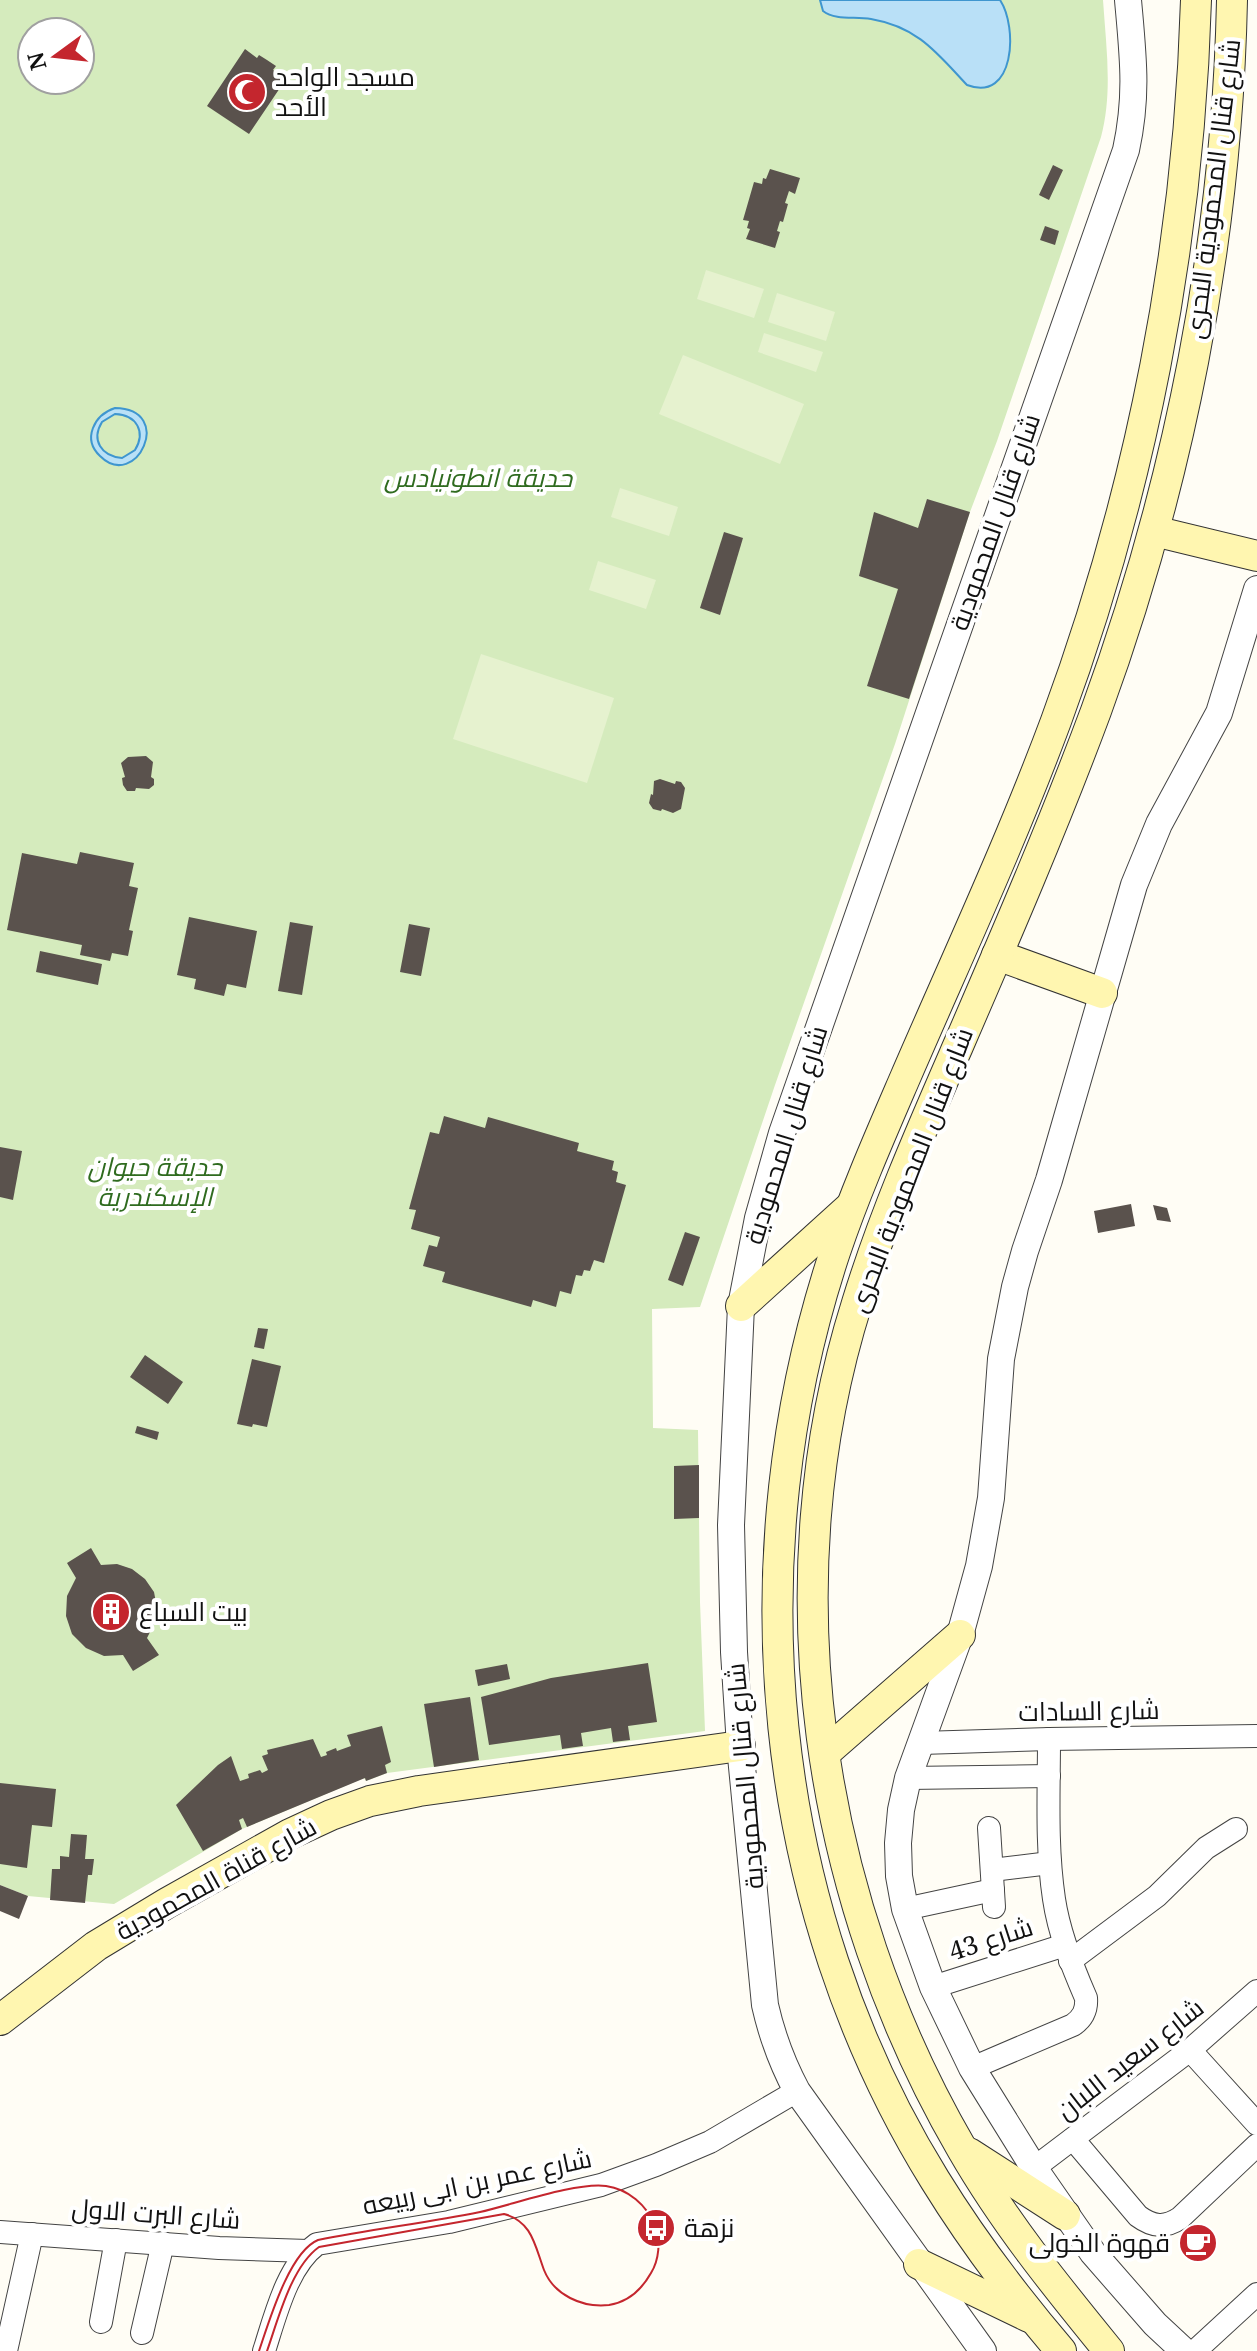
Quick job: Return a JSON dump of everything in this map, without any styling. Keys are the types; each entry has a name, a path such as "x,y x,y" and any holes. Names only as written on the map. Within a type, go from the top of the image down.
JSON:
{"main road":[{"name":"شارع قنال المحمودية البحرى","path":"1061,2351 982,2251 933,2178 884,2085 857,2025 811,1887 790,1784 782,1718 777,1573 783,1495 794,1416 804,1364 829,1272 851,1207 1037,770 1078,656 1113,541 1148,398 1173,266 1187,148 1196,0"},
{"name":"شارع قنال المحمودية البحرى","path":"1109,2351 1021,2241 961,2147 916,2062 877,1968 836,1823 815,1671 813,1571 822,1467 841,1361 867,1272 903,1175 1066,791 1098,706 1154,531 1175,448 1207,280 1226,109 1232,0"},
{"path":"1154,531 1257,556"},
{"path":"997,955 1102,993"},
{"path":"741,1306 851,1207"},
{"path":"825,1753 960,1635"},
{"name":"شارع قناة المحمودية","path":"0,2020 108,1939 290,1834 331,1815 370,1801 419,1791 740,1746"},
{"path":"961,2147 1065,2215"},
{"path":"919,2264 1035,2320"}],"street":[{"name":"شارع قنال المحمودية","path":"975,2348 797,2091 772,2035 765,2005 734,1652 731,1525 741,1306 758,1218 782,1133 1126,150 1135,96 1128,0"},
{"path":"1184,2351 1123,2289 1065,2215 972,2068 933,1987 905,1909 899,1876 898,1843 908,1778 960,1635 979,1566 991,1498 1001,1359 1012,1299 1145,854 1219,713 1257,589"},
{"name":"شارع السادات","path":"921,1743 1257,1736"},
{"path":"972,2068 1073,2025 1084,2014 1086,1998 1068,1953 1054,1901 1050,1863 1049,1739"},
{"path":"908,1778 1049,1776"},
{"path":"989,1828 993,1889"},
{"name":"شارع 43","path":"933,1987 1068,1953 1157,1896 1206,1848 1236,1829"},
{"path":"905,1909 993,1889 1050,1863"},
{"name":"شارع سعيد اللبان","path":"1034,2168 1190,2050 1257,1991"},
{"path":"1190,2050 1257,2124"},
{"name":"شارع عمر بن ابى ربيعه","path":"308,2251 317,2244 449,2222 601,2185 710,2142 797,2091"},
{"path":"1073,2139 1138,2216 1159,2226 1180,2218 1257,2145"},
{"name":"شارع البرت الاول","path":"0,2232 308,2251"},
{"path":"6,2351 32,2234"},
{"path":"101,2322 116,2240"},
{"path":"142,2333 163,2243"},
{"path":"264,2351 280,2302 308,2251"},
{"path":"1195,2351 1257,2294"}],"green space":[{"name":"حديقة انطونيادس","path":"0,0 1103,0 1108,86 1101,137 970,512 895,744 700,1307 652,1309 653,1428 698,1430 705,1731 387,1773 366,1781 364,1778 242,1829 114,1904 28,1896 0,1885"},
{"path":"706,270 764,289 754,318 697,299"},
{"path":"777,293 835,312 826,341 768,322"},
{"path":"764,333 823,352 816,372 758,352"},
{"path":"683,355 804,404 780,464 659,414"},
{"path":"620,488 678,507 669,536 611,517"},
{"path":"598,561 656,580 646,609 589,590"},
{"path":"481,654 614,698 587,783 453,739"}],"water":[{"path":"820,0 1000,0 1009,27 1008,59 995,83 983,88 967,85 936,52 902,28 871,19 828,14 823,11"},
{"path":"115,408 133,412 143,421 147,433 144,446 137,457 126,464 113,464 100,456 92,442 96,422","holes":["115,414 134,421 140,437 135,450 122,458 108,454 100,446 98,435 102,422"]}],"building":[{"name":"مسجد الواحد الأحد","path":"245,49 276,66 273,70 286,79 249,134 207,106"},
{"path":"1053,165 1063,170 1049,200 1039,195"},
{"path":"770,169 800,178 795,194 789,191 775,248 746,239 749,221 743,220 754,182 762,184"},
{"path":"1045,226 1059,231 1055,245 1040,240"},
{"path":"927,499 970,512 909,699 867,686 898,589 859,576 874,512 918,528"},
{"path":"724,532 743,538 720,615 700,608"},
{"path":"146,756 153,762 151,777 154,785 149,789 127,791 123,785 122,778 125,777 121,763 128,757"},
{"path":"660,779 675,784 676,781 681,782 685,788 681,809 673,813 653,809 649,803 654,781"},
{"path":"80,852 134,863 129,886 138,888 129,930 133,931 128,956 112,953 110,961 80,955 82,945 7,930 22,853 77,864"},
{"path":"189,917 257,931 246,988 227,984 224,996 194,989 196,979 177,975"},
{"path":"290,922 313,926 302,995 278,991"},
{"path":"409,924 430,928 421,976 400,972"},
{"path":"40,951 102,964 98,985 36,972"},
{"path":"444,1116 485,1128 488,1117 579,1143 577,1151 614,1161 612,1170 618,1172 616,1182 626,1185 604,1263 594,1260 590,1271 584,1270 582,1276 576,1275 571,1294 560,1291 556,1307 533,1300 531,1307 442,1282 445,1272 423,1266 429,1245 437,1247 440,1237 411,1229 416,1210 409,1209 430,1132 439,1134"},
{"path":"0,1147 22,1151 13,1200 0,1197"},
{"path":"1131,1204 1135,1226 1098,1233 1094,1211"},
{"path":"1153,1205 1167,1208 1171,1222 1157,1220"},
{"path":"685,1232 700,1237 683,1286 668,1280"},
{"path":"258,1328 268,1329 264,1349 254,1347"},
{"path":"145,1355 183,1382 168,1404 130,1377"},
{"path":"252,1359 281,1366 267,1427 237,1424"},
{"path":"137,1426 159,1432 157,1440 135,1433"},
{"path":"699,1465 699,1518 674,1519 674,1466"},
{"name":"بيت السباع","path":"91,1548 101,1565 117,1564 132,1569 145,1579 154,1592 157,1608 147,1638 159,1655 133,1671 123,1655 104,1656 86,1648 72,1634 66,1616 67,1596 76,1578 67,1563"},
{"path":"648,1663 657,1722 628,1726 630,1740 613,1742 611,1728 581,1733 583,1746 562,1749 560,1735 489,1745 481,1697 551,1678"},
{"path":"507,1664 510,1679 478,1686 475,1670"},
{"path":"470,1697 479,1760 434,1767 424,1704"},
{"path":"382,1726 391,1762 385,1765 387,1773 366,1781 365,1778 247,1827 243,1818 239,1820 242,1829 203,1851 176,1805 231,1756 240,1781 249,1778 248,1774 268,1770 262,1756 268,1754 267,1750 313,1739 321,1757 336,1748 337,1751 351,1746 347,1735"},
{"path":"0,1783 56,1789 52,1827 32,1825 27,1868 0,1864"},
{"path":"71,1834 87,1835 85,1859 94,1859 92,1875 88,1875 85,1903 50,1900 52,1869 60,1869 60,1856 69,1857"},
{"path":"0,1885 28,1896 19,1919 0,1911"}],"tram line":[{"path":"259,2351 289,2273 298,2258 318,2240 480,2212 593,2186 614,2188 636,2199 652,2218 657,2232 657,2256 647,2279 628,2298 609,2305 579,2302 562,2293 544,2270 527,2228 504,2214 319,2247 309,2256 293,2281 267,2351"}],"place":[{"name":"مسجد الواحد الأحد","path":"247,92"},
{"name":"بيت السباع","path":"111,1612"},
{"name":"نزهة","path":"656,2228"},
{"name":"قهوة الخولى","path":"1198,2243"}],"park label":[{"name":"حديقة حيوان الإسكندرية","path":"155,1182"}]}
